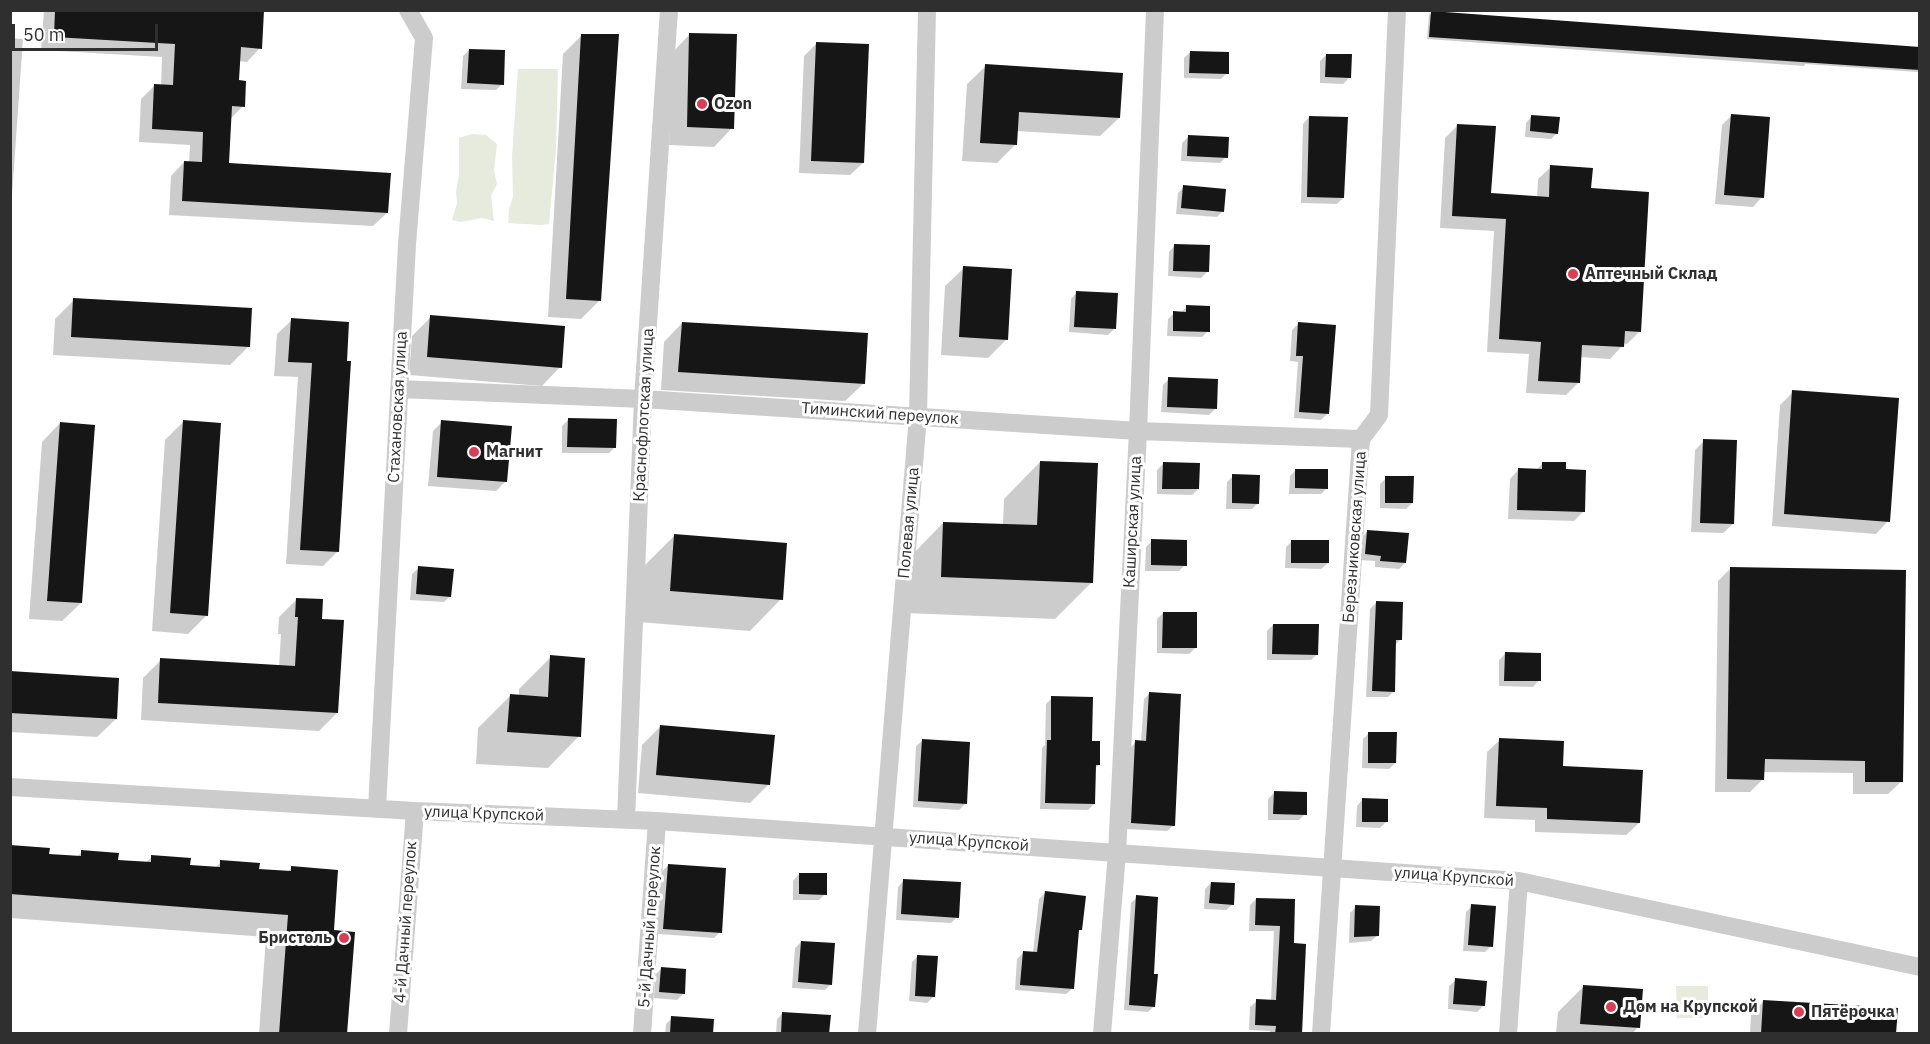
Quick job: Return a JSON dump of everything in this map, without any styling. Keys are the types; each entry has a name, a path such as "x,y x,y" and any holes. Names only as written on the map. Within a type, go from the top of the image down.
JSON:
{"street":[{"name":"Стахановская улица","path":"377,808 407,244 424,38 408,10"},
{"name":"Краснофлотская улица","path":"626,819 643,399 669,10"},
{"name":"Полевая улица","path":"867,1034 918,416 927,10"},
{"name":"Каширская улица","path":"1102,1034 1116,853 1138,431 1155,10"},
{"name":"Березниковская улица","path":"1321,1034 1361,439 1379,415 1397,10"},
{"name":"Тиминский переулок","path":"399,389 643,399 1138,431 1361,439"},
{"name":"улица Крупской","path":"10,787 415,811 657,820 1519,881 1920,967"},
{"name":"4-й Дачный переулок","path":"398,1034 415,811"},
{"name":"5-й Дачный переулок","path":"642,1034 657,820"},
{"path":"1508,1034 1519,881"}],"shaded area":[{"path":"518,69 558,69 556,149 549,224 508,223 513,197 512,156"},
{"path":"472,134 486,135 497,144 494,171 497,184 491,196 494,221 482,218 461,222 452,220 457,203 459,138"},
{"path":"1676,986 1708,986 1708,1018 1677,1018"}],"building":[{"path":"55,10 264,10 262,49 241,47 239,80 246,81 245,107 232,106 229,163 391,173 388,213 182,201 184,161 202,162 203,132 152,129 154,84 173,85 175,44 54,37"},
{"path":"1431,11 1920,47 1920,70 1429,37"},
{"path":"689,33 737,34 734,129 687,127"},
{"path":"581,34 619,34 601,301 566,299"},
{"path":"816,42 869,44 864,163 811,161"},
{"path":"469,49 505,50 504,85 467,83"},
{"path":"1190,51 1229,52 1229,74 1189,73"},
{"path":"1326,54 1352,54 1351,78 1325,77"},
{"path":"985,64 1123,73 1120,118 1019,112 1017,145 980,143"},
{"path":"1731,114 1770,117 1764,198 1724,195"},
{"path":"1531,115 1560,117 1558,134 1530,131"},
{"path":"1309,116 1348,117 1344,198 1307,197"},
{"name":"Аптечный Склад","path":"1457,124 1496,126 1491,193 1549,197 1550,165 1593,168 1591,188 1649,192 1641,332 1625,331 1624,347 1582,345 1580,383 1538,381 1541,342 1499,339 1506,219 1452,216"},
{"path":"1188,135 1229,137 1228,158 1187,156"},
{"path":"1183,185 1226,189 1224,212 1181,208"},
{"path":"1174,244 1210,245 1209,272 1173,271"},
{"path":"963,266 1012,269 1008,340 959,337"},
{"path":"1076,291 1118,293 1116,329 1074,327"},
{"path":"73,298 252,308 250,347 71,337"},
{"path":"1186,305 1210,306 1210,332 1173,331 1173,311 1186,312"},
{"path":"430,315 565,326 562,368 427,357"},
{"path":"291,318 349,322 347,361 351,361 339,552 300,550 312,363 288,362"},
{"path":"682,322 868,333 865,384 678,372"},
{"path":"1298,322 1336,325 1329,414 1299,412 1303,356 1296,356"},
{"path":"1168,377 1218,379 1217,409 1167,407"},
{"path":"1792,390 1899,398 1890,522 1784,514"},
{"path":"568,418 617,419 616,448 567,447"},
{"path":"183,420 221,423 208,616 170,613"},
{"path":"441,420 512,426 507,482 437,477"},
{"path":"60,422 95,425 82,603 47,601"},
{"path":"1703,439 1737,440 1734,524 1700,523"},
{"path":"1040,461 1098,463 1093,583 941,577 943,522 1037,525"},
{"path":"1163,462 1200,463 1199,489 1162,489"},
{"path":"1542,462 1566,462 1566,469 1586,470 1585,512 1517,510 1518,468 1542,469"},
{"path":"1295,469 1328,469 1328,489 1295,488"},
{"path":"1232,474 1260,475 1259,504 1232,503"},
{"path":"1385,476 1414,476 1413,503 1385,503"},
{"path":"1367,530 1409,533 1406,563 1380,561 1381,556 1365,554"},
{"path":"674,534 787,543 783,600 670,591"},
{"path":"1151,539 1187,540 1187,566 1151,565"},
{"path":"1291,540 1329,540 1329,563 1291,563"},
{"path":"418,566 454,569 451,597 416,594"},
{"path":"1730,567 1906,570 1903,782 1865,782 1865,761 1765,759 1764,780 1727,779"},
{"path":"296,598 323,599 322,619 344,620 338,713 158,703 160,658 295,666 298,617 295,617"},
{"path":"1376,601 1403,602 1402,640 1396,640 1395,692 1372,691"},
{"path":"1163,612 1197,612 1197,648 1162,648"},
{"path":"1273,624 1319,624 1318,655 1272,654"},
{"path":"1505,652 1541,653 1541,681 1504,681"},
{"path":"550,655 585,658 581,737 507,732 510,694 548,697"},
{"path":"10,671 119,678 117,719 10,713"},
{"path":"1149,692 1181,694 1175,826 1131,823 1135,740 1146,741"},
{"path":"1051,696 1093,697 1092,741 1100,741 1100,765 1096,765 1095,804 1045,803 1047,740 1051,740"},
{"path":"660,725 775,735 770,785 656,775"},
{"path":"1368,732 1397,732 1396,763 1368,763"},
{"path":"1499,738 1564,741 1563,766 1643,770 1640,823 1547,819 1547,808 1496,806"},
{"path":"922,739 970,742 967,804 918,801"},
{"path":"1274,791 1307,792 1307,815 1273,814"},
{"path":"1362,798 1388,799 1388,822 1362,822"},
{"path":"10,845 50,848 49,854 81,856 81,850 119,853 118,860 151,862 151,855 191,858 190,865 220,867 220,860 260,863 259,869 291,871 291,866 338,870 334,930 355,932 347,1034 279,1034 288,915 10,894"},
{"path":"668,864 726,868 722,933 663,929"},
{"path":"799,873 827,873 827,895 799,894"},
{"path":"903,879 961,882 959,918 901,914"},
{"path":"1211,882 1235,883 1234,905 1209,903"},
{"path":"1045,891 1086,896 1082,930 1079,930 1074,989 1020,985 1023,951 1037,952"},
{"path":"1136,895 1158,897 1154,974 1158,974 1155,1007 1129,1005"},
{"path":"1256,898 1295,899 1294,943 1306,944 1302,1034 1275,1034 1276,1026 1255,1025 1256,999 1276,1000 1280,926 1255,925"},
{"path":"1471,904 1496,906 1493,947 1468,945"},
{"path":"1355,905 1380,906 1379,936 1354,937"},
{"path":"801,941 835,943 832,985 798,982"},
{"path":"917,955 938,956 935,997 915,996"},
{"path":"661,967 686,969 685,994 659,992"},
{"path":"1455,978 1487,981 1485,1006 1453,1004"},
{"name":"Дом на Крупской","path":"1583,985 1643,989 1640,1028 1580,1024"},
{"path":"1763,1000 1898,1008 1896,1034 1761,1034"},
{"path":"782,1012 831,1015 829,1034 781,1034"},
{"path":"671,1016 714,1019 713,1034 670,1034"}],"place":[{"name":"Ozon","path":"702,104"},
{"name":"Аптечный Склад","path":"1573,274"},
{"name":"Магнит","path":"474,452"},
{"name":"Бристоль","path":"344,938"},
{"name":"Дом на Крупской","path":"1611,1007"},
{"name":"Пятёрочка","path":"1799,1012"}]}
